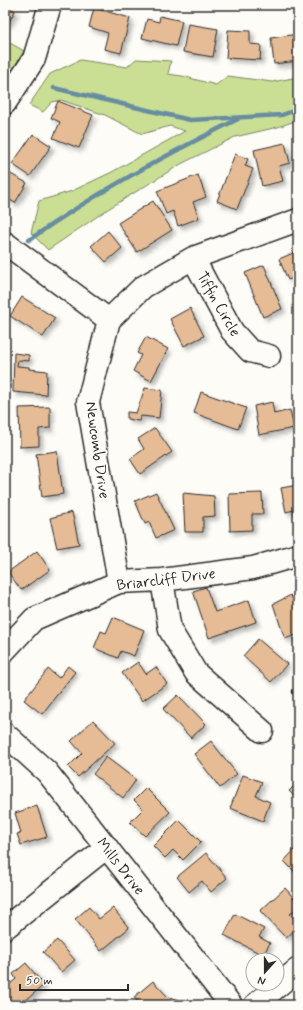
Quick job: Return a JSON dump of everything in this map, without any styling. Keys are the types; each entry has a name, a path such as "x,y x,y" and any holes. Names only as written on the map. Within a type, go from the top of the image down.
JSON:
{"street":[{"path":"5,103 34,59 50,5"},
{"path":"5,243 109,320 143,287 193,258 298,220"},
{"name":"Tiffin Circle","path":"193,258 232,331 250,351 270,356"},
{"name":"Newcomb Drive","path":"109,320 88,402 119,582"},
{"name":"Briarcliff Drive","path":"5,650 34,619 119,582 162,580 253,568 298,555"},
{"path":"162,580 170,630 196,673 262,731"},
{"name":"Mills Drive","path":"5,734 47,772 230,1005"},
{"path":"5,928 107,847"},
{"path":"255,1005 298,969"}],"green space":[{"path":"5,40 24,51 5,82"},
{"path":"136,59 171,61 168,74 216,85 228,76 272,82 298,77 298,120 278,127 235,137 181,164 108,209 48,250 31,233 39,201 72,191 112,172 185,131 170,126 142,134 105,115 61,100 52,102 43,112 29,105 50,74 80,60 127,67"}],"building":[{"path":"5,5 15,11 8,24 5,23"},
{"path":"94,8 130,18 121,53 104,49 108,33 89,27"},
{"path":"160,16 182,21 176,46 142,38 147,19 159,22"},
{"path":"188,24 218,29 213,57 183,52"},
{"path":"228,30 250,31 250,44 261,45 260,60 226,58"},
{"path":"298,34 298,61 274,64 271,38"},
{"path":"58,101 93,115 79,148 53,138 60,122 51,118"},
{"path":"33,134 51,146 30,176 12,164"},
{"path":"285,143 290,163 279,166 283,181 262,186 254,150"},
{"path":"235,154 248,159 245,166 253,169 237,209 217,201"},
{"path":"5,171 27,183 15,203 5,197"},
{"path":"198,175 206,197 193,202 199,218 178,226 173,211 166,214 157,191"},
{"path":"153,201 172,230 137,252 118,223"},
{"path":"108,231 122,248 106,262 91,246"},
{"path":"298,251 298,276 288,280 279,259"},
{"path":"264,265 282,309 263,317 245,273"},
{"path":"22,297 55,318 43,337 10,316"},
{"path":"190,308 204,336 184,346 170,319"},
{"path":"146,337 168,349 151,381 133,371 141,355 137,353"},
{"path":"14,353 29,355 29,361 18,360 17,366 47,371 46,395 13,392"},
{"path":"145,388 162,390 159,418 141,416 139,421 127,419 127,412 136,413"},
{"path":"201,392 246,408 238,429 194,413"},
{"path":"272,402 274,414 290,410 294,428 259,435 254,406"},
{"path":"50,407 50,428 39,429 39,446 20,447 19,408"},
{"path":"155,428 172,452 140,474 130,459 144,449 138,439"},
{"path":"57,451 63,494 42,497 36,454"},
{"path":"298,485 298,509 286,512 281,488"},
{"path":"156,492 174,530 156,538 149,522 145,524 135,501"},
{"path":"183,493 214,496 215,516 203,517 203,532 185,532"},
{"path":"262,493 263,514 252,514 252,530 230,531 229,494"},
{"path":"72,512 79,544 57,548 50,518"},
{"path":"37,551 50,570 21,590 8,572"},
{"path":"206,587 215,612 249,600 256,622 209,638 193,591"},
{"path":"291,595 298,613 298,634 285,639 273,604"},
{"path":"113,617 144,630 134,656 121,651 118,658 94,648 101,631 106,633"},
{"path":"258,639 287,664 271,682 243,656"},
{"path":"138,662 146,674 156,667 167,684 142,701 122,673"},
{"path":"68,666 75,672 42,714 24,700 48,669 59,678"},
{"path":"298,687 298,696 295,698 292,691"},
{"path":"178,695 206,724 191,738 163,709"},
{"path":"93,720 115,743 78,777 68,767 82,753 71,741"},
{"path":"211,741 237,774 220,788 194,754"},
{"path":"106,757 136,780 123,798 93,774"},
{"path":"243,775 262,782 256,796 270,802 263,821 230,808"},
{"path":"298,782 298,800 289,791"},
{"path":"146,788 170,812 145,836 130,822 143,809 134,800"},
{"path":"37,806 47,837 21,845 17,834 21,833 15,813"},
{"path":"179,820 201,842 183,860 173,850 165,858 153,846"},
{"path":"297,847 298,848 298,875 284,861"},
{"path":"206,853 227,878 211,892 202,881 189,892 177,877"},
{"path":"285,888 298,903 298,907 290,914 298,923 298,927 286,938 260,911"},
{"path":"89,907 99,919 113,908 129,928 101,951 75,919"},
{"path":"235,914 264,929 259,937 270,943 265,952 257,952 224,935"},
{"path":"57,940 75,960 61,972 43,952"},
{"path":"26,963 44,985 20,1005 13,1005 5,995 5,988 16,979 13,974"},
{"path":"153,981 168,997 185,1001 185,1005 140,1005 134,997"}],"waterway":[{"path":"5,73 13,76"},
{"path":"54,88 190,120 282,115 298,109"},
{"path":"29,240 79,206 131,175 238,119"}]}
